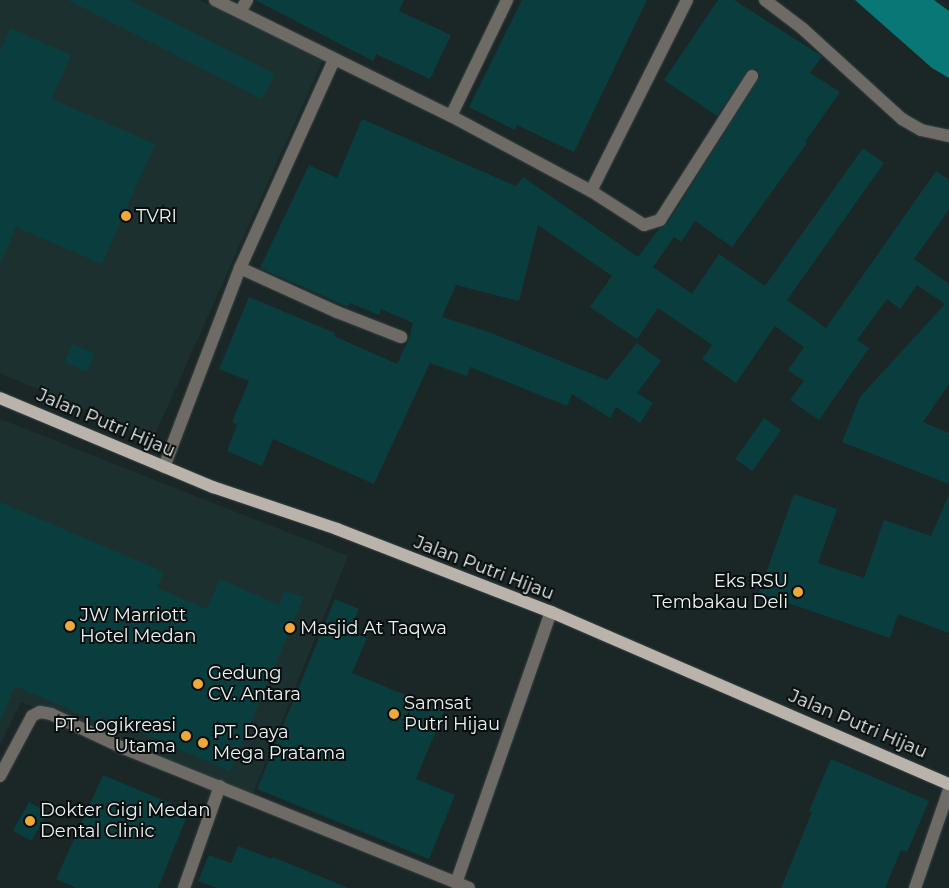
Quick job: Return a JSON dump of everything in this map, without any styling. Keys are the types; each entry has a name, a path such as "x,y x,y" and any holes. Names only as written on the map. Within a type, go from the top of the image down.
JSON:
{"main road":[{"name":"Jalan Putri Hijau","path":"0,398 213,487 337,529 551,612 949,784"}],"street":[{"path":"215,0 451,116 591,191 644,224 660,220 752,76"},
{"path":"240,12 247,0"},
{"path":"451,116 507,0"},
{"path":"591,191 687,0"},
{"path":"765,0 803,29 902,119 921,130 949,136"},
{"path":"164,467 240,268 334,60"},
{"path":"240,268 337,312 401,337"},
{"path":"456,882 551,612"},
{"path":"0,776 32,716 40,712 51,714 123,748 469,888"},
{"path":"184,888 220,786"},
{"path":"915,888 949,790"}],"shaded area":[{"name":"TVRI","path":"0,0 199,0 323,60 153,439 0,373"},
{"path":"0,419 348,556 252,796 21,702 0,744"}],"water":[{"path":"855,0 934,0 949,11 949,78 932,68"}],"building":[{"path":"68,0 129,0 275,74 262,99"},
{"path":"255,0 404,0 399,11 451,35 430,79 376,54 373,61"},
{"path":"522,0 647,0 574,152 517,125 515,130 469,107"},
{"path":"718,0 734,0 817,53 822,57 810,73 840,92 805,142 807,143 732,247 695,221 681,242 674,237 653,267 692,294 719,254 765,286 863,148 884,163 787,300 826,328 936,171 949,180 949,210 914,259 949,284 949,384 923,422 949,433 949,484 842,442 860,397 945,304 917,285 900,309 887,299 857,340 869,348 819,420 790,400 804,381 788,370 804,347 775,326 736,383 702,359 712,345 658,308 637,339 590,307 612,276 538,225 519,301 456,285 442,317 489,332 607,380 637,343 661,361 637,393 653,403 640,423 616,407 610,418 572,394 567,406 470,367 467,376 430,363 374,484 273,439 262,466 227,451 237,425 232,422 249,381 219,369 249,297 335,333 334,336 397,364 409,339 413,323 381,309 379,315 350,303 348,307 260,268 309,165 337,178 362,119 516,186 523,177 638,257 659,229 667,224 760,77 757,69 748,69 717,116 664,80"},
{"path":"10,28 71,55 52,99 155,144 102,264 16,227 0,264 0,52"},
{"path":"72,344 94,353 87,372 65,363"},
{"path":"764,418 781,430 753,471 735,459"},
{"path":"794,494 837,509 818,563 864,578 884,520 931,536 949,494 949,633 898,614 890,638 759,593"},
{"path":"0,502 164,572 157,588 207,609 220,579 279,605 284,591 304,597 230,771 102,716 99,722 15,686 0,721"},
{"path":"335,599 359,609 350,631 367,638 352,673 444,711 416,779 455,795 429,859 257,789"},
{"path":"831,759 929,801 907,852 901,850 885,888 781,888 812,812 809,811"},
{"path":"103,775 189,811 158,888 76,888 56,879"},
{"name":"Dokter Gigi Medan Dental Clinic","path":"29,802 47,812 31,841 13,831"},
{"path":"238,846 272,859 273,857 348,888 217,888 198,881 209,855 231,863"}],"place":[{"name":"TVRI","path":"126,216"},
{"name":"Eks RSU Tembakau Deli","path":"798,592"},
{"name":"JW Marriott Hotel Medan","path":"70,626"},
{"name":"Masjid At Taqwa","path":"290,628"},
{"name":"Gedung CV. Antara","path":"198,684"},
{"name":"Samsat Putri Hijau","path":"394,714"},
{"name":"PT. Logikreasi Utama","path":"186,736"},
{"name":"PT. Daya Mega Pratama","path":"203,743"},
{"name":"Dokter Gigi Medan Dental Clinic","path":"30,821"}]}
